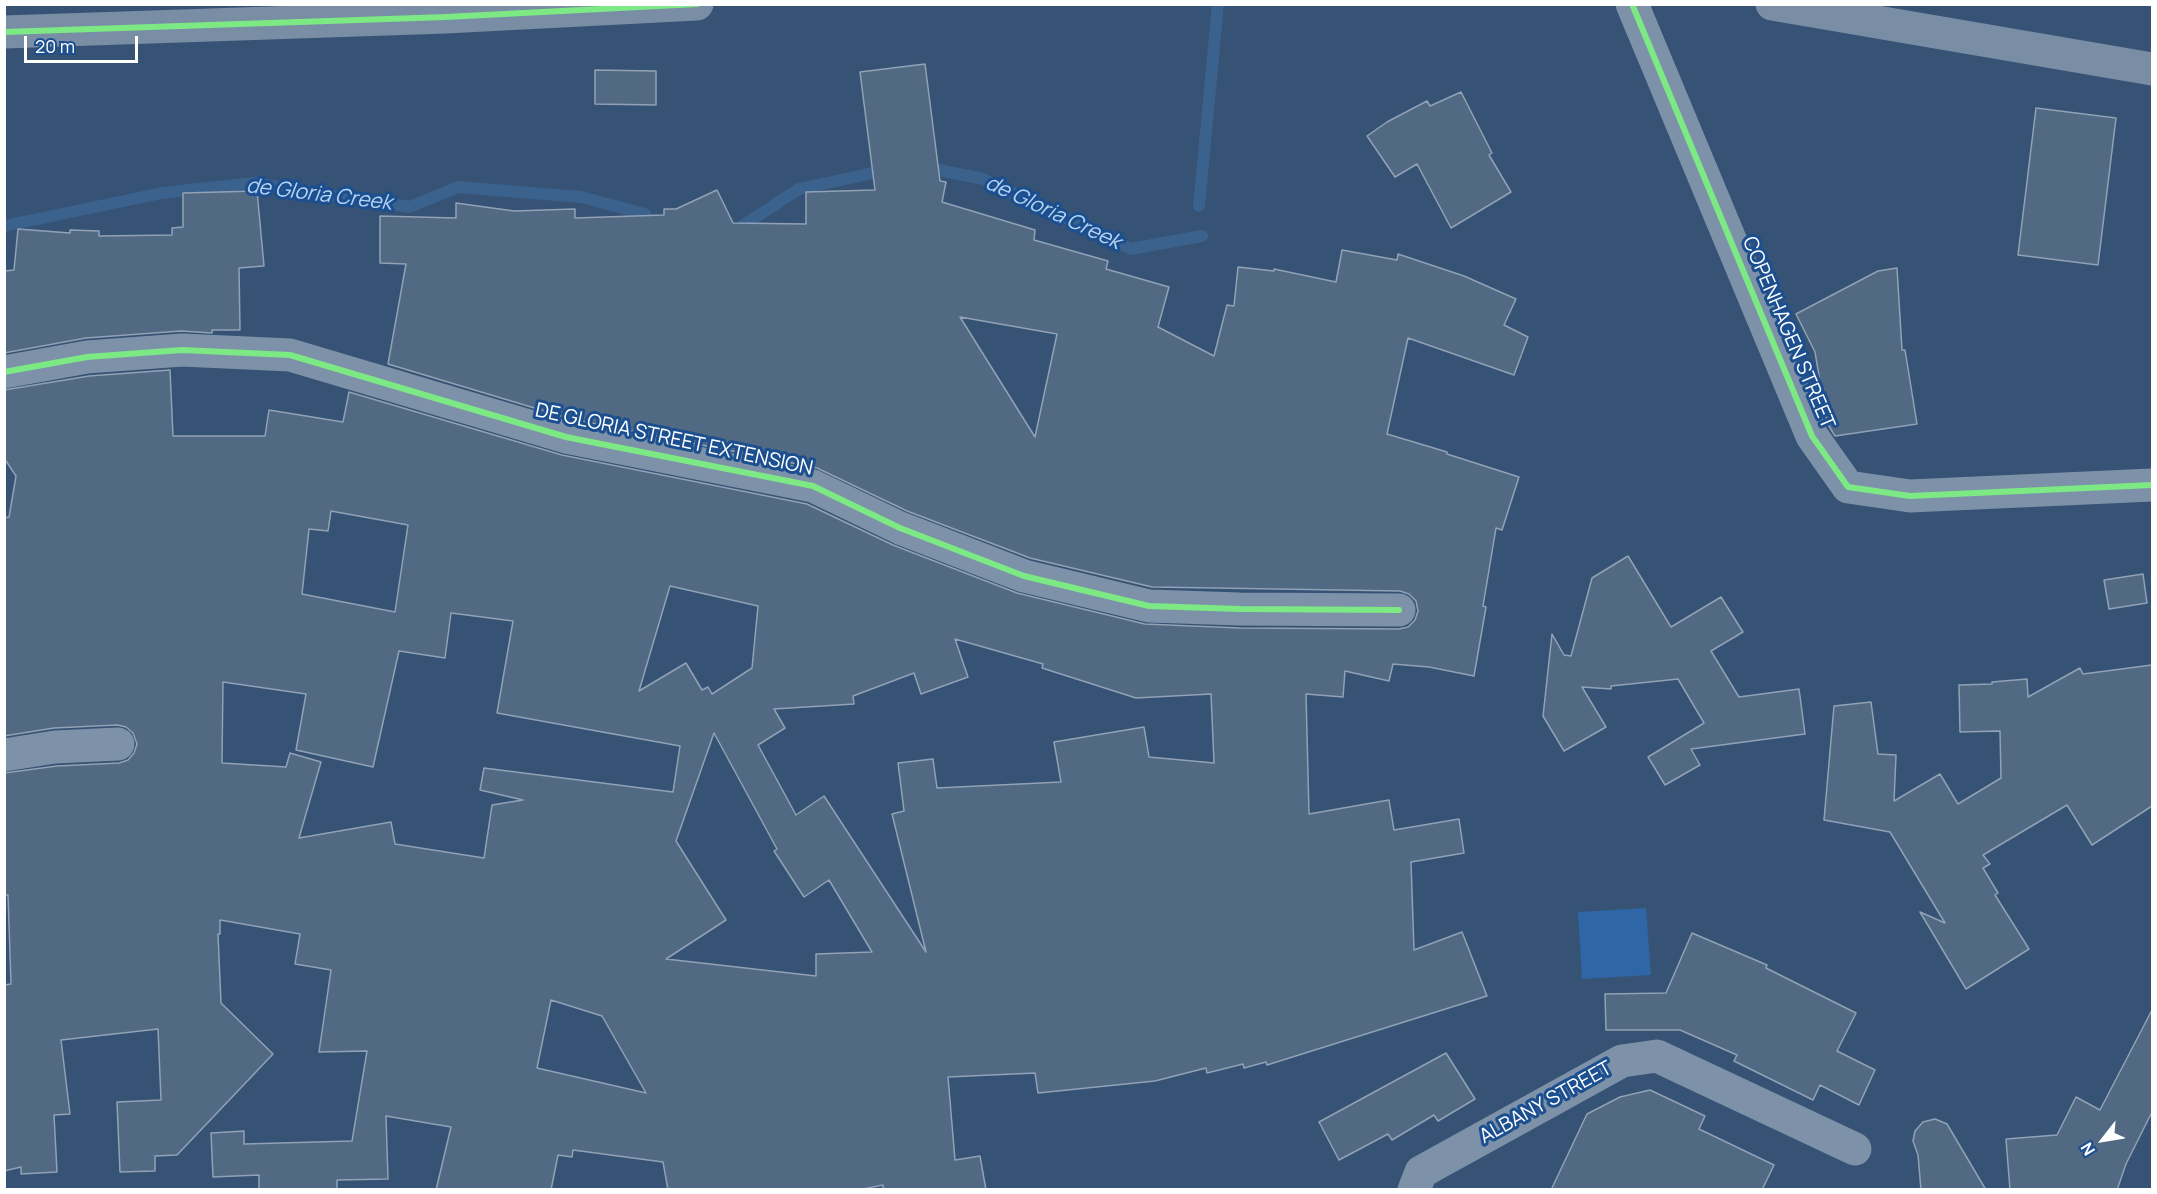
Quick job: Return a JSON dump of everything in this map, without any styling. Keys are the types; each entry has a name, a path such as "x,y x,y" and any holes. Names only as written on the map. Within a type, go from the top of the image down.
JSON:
{"street":[{"path":"4,32 446,17 697,4"},
{"name":"COPENHAGEN STREET","path":"1632,4 1812,436 1848,487 1910,496 2152,485"},
{"path":"1772,4 2152,69"},
{"name":"DE GLORIA STREET EXTENSION","path":"4,372 87,357 182,350 290,355 566,436 813,486 900,528 1024,576 1149,606 1399,610"},
{"path":"4,755 55,747 118,744"},
{"name":"ALBANY STREET","path":"1414,1190 1421,1172 1622,1061 1657,1056 1855,1149"}],"shaded area":[{"path":"1646,908 1651,975 1582,979 1578,912"}],"building":[{"path":"925,64 940,181 946,182 942,202 1035,230 1034,240 1108,261 1106,269 1169,287 1158,327 1214,356 1227,305 1234,306 1238,267 1274,271 1274,269 1336,282 1342,250 1397,260 1398,254 1464,276 1516,299 1504,325 1528,337 1514,375 1408,338 1387,434 1519,477 1502,530 1496,528 1474,676 1429,667 1393,664 1389,681 1345,671 1343,697 1306,694 1309,814 1389,800 1394,830 1459,819 1464,853 1411,862 1414,950 1462,932 1487,996 1267,1065 1266,1062 1244,1068 1243,1064 1207,1073 1206,1068 1155,1081 1038,1093 1035,1073 948,1077 955,1160 980,1156 986,1190 883,1190 883,1185 858,1190 668,1190 663,1162 573,1150 572,1157 558,1155 551,1190 436,1190 451,1127 386,1116 388,1179 337,1180 337,1190 259,1190 259,1175 213,1177 211,1133 244,1131 244,1144 352,1141 367,1051 319,1052 331,970 295,964 300,934 220,920 220,934 218,934 221,1003 273,1054 177,1155 155,1156 155,1171 120,1172 117,1102 161,1100 158,1029 61,1040 70,1114 54,1115 57,1172 21,1174 21,1167 4,1171 4,985 11,984 8,895 4,895 4,773 57,766 119,763 128,760 137,744 133,733 126,727 117,725 54,728 4,736 4,518 9,517 16,476 4,458 4,390 89,376 170,370 173,436 265,436 269,410 343,422 349,392 562,455 807,504 893,545 1017,593 1145,624 1240,628 1399,629 1408,627 1415,620 1418,611 1416,601 1409,594 1400,591 1152,587 1030,558 907,511 817,468 571,419 388,364 406,264 380,263 380,216 456,218 456,203 514,211 575,209 575,218 664,215 664,209 676,209 717,190 733,223 806,224 806,192 875,190 860,72","holes":["960,317 1057,334 1035,437","331,511 408,525 395,612 302,594 309,529 328,531","670,586 758,606 752,668 712,694 708,687 702,690 686,663 639,691","451,613 513,621 497,713 680,746 673,792 484,768 480,790 523,800 492,805 484,858 395,844 391,822 299,838 321,762 290,753 286,767 222,763 223,682 306,694 296,750 373,767 399,651 445,658","955,639 1043,664 1042,668 1136,698 1211,694 1214,763 1149,757 1144,727 1054,742 1061,782 937,788 933,759 898,763 904,811 892,814 926,952 824,796 796,815 758,745 785,728 774,709 854,704 853,696 914,673 921,694 968,677","714,733 777,849 774,851 804,897 829,880 872,952 816,954 816,976 666,959 726,920 676,841","551,1000 602,1016 646,1093 537,1068"]},
{"path":"595,70 656,71 656,105 595,104"},
{"path":"1461,92 1492,153 1489,155 1511,192 1451,228 1417,164 1395,177 1367,136 1387,122 1427,101 1430,106"},
{"path":"2036,108 2116,118 2098,265 2018,255"},
{"path":"257,191 264,266 239,268 240,330 212,330 212,333 181,331 86,338 4,353 4,271 14,270 18,229 70,233 70,230 99,231 99,236 172,235 172,228 183,227 183,193"},
{"path":"1897,268 1902,350 1905,350 1917,424 1835,436 1827,423 1815,352 1796,314 1878,271"},
{"path":"1628,556 1671,627 1721,597 1743,632 1711,651 1739,697 1799,689 1805,734 1691,749 1700,765 1665,785 1648,757 1704,723 1678,679 1611,686 1611,689 1582,687 1606,727 1564,751 1543,716 1552,634 1564,655 1571,656 1592,578"},
{"path":"2143,574 2147,603 2109,609 2104,580"},
{"path":"2152,665 2152,806 2092,845 2067,805 1983,855 1990,864 1983,868 1998,893 1995,895 2029,949 1966,989 1920,912 1945,923 1890,832 1824,820 1834,706 1871,702 1878,754 1896,755 1894,801 1940,774 1958,804 2001,778 2000,731 1960,732 1959,685 1992,684 1992,682 2027,679 2028,697 2080,668 2083,674"},
{"path":"1692,933 1767,965 1766,968 1856,1013 1837,1051 1875,1070 1859,1105 1820,1085 1813,1100 1734,1061 1737,1055 1680,1030 1606,1030 1605,994 1666,993"},
{"path":"2152,1010 2152,1112 2126,1164 2117,1190 2010,1190 2006,1139 2057,1135 2076,1097 2100,1110"},
{"path":"1446,1053 1475,1099 1438,1121 1434,1115 1392,1140 1388,1134 1339,1160 1319,1122"},
{"path":"1650,1090 1705,1116 1699,1129 1774,1165 1762,1190 1551,1190 1587,1114 1620,1097"},
{"path":"1935,1119 1947,1124 1986,1190 1921,1190 1918,1155 1913,1141 1915,1131 1923,1122"}],"waterway":[{"path":"1199,206 1218,4"},
{"name":"de Gloria Creek","path":"924,167 983,179 1131,249 1202,236"},
{"name":"de Gloria Creek","path":"733,232 799,189 887,170"},
{"name":"de Gloria Creek","path":"4,226 162,193 253,183 410,207 458,187 581,197 645,214 651,228"}],"cycle path":[{"path":"4,32 446,17 697,4"},
{"path":"1632,4 1812,436 1848,487 1910,496 2152,485"},
{"path":"4,372 87,357 182,350 290,355 566,437 813,486 900,528 1024,576 1149,606 1399,610"}]}
